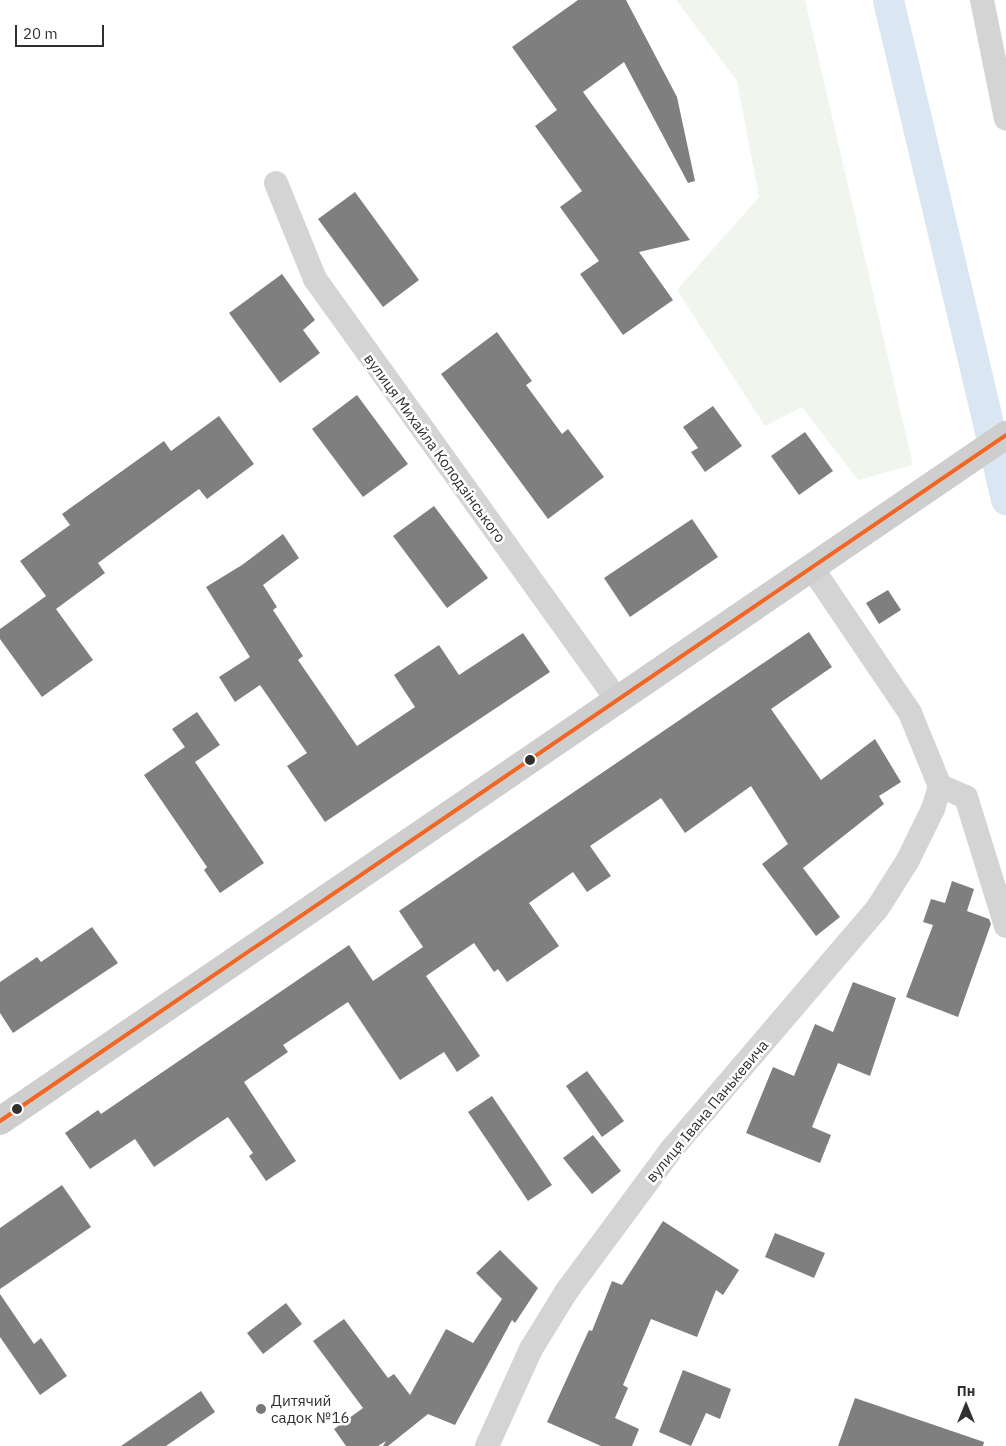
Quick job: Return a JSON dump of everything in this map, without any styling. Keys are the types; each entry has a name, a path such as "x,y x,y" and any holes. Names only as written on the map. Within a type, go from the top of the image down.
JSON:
{"main road":[{"path":"0,1121 1006,436"}],"street":[{"path":"982,0 1006,119"},
{"name":"вулиця Михайла Колодзінського","path":"276,183 315,279 618,701"},
{"path":"812,568 910,713 940,786 966,797 1006,926"},
{"name":"вулиця Івана Панькевича","path":"487,1446 531,1349 566,1292 671,1150 877,909 908,860 933,809 940,786"}],"shaded area":[{"path":"676,0 805,0 913,465 858,480 802,407 765,426 677,290 759,197 737,81"}],"building":[{"path":"578,0 626,0 677,97 695,181 688,183 624,62 583,92 690,240 639,252 673,300 623,335 580,274 599,261 560,207 582,191 535,126 557,110 512,47"},
{"path":"355,192 419,280 383,307 318,219"},
{"path":"282,274 315,320 303,330 320,353 280,383 229,313"},
{"path":"497,332 532,381 526,385 562,434 568,429 604,477 548,519 441,374"},
{"path":"357,395 408,464 363,497 312,429"},
{"path":"713,406 742,446 705,472 691,452 698,448 683,427"},
{"path":"219,416 254,464 207,499 199,489 98,563 105,573 56,609 93,660 42,697 0,639 0,629 46,596 49,600 20,561 70,525 62,514 164,441 171,451"},
{"path":"805,432 833,471 799,495 771,456"},
{"path":"434,506 488,578 447,608 393,536"},
{"path":"692,519 718,557 630,617 604,578"},
{"path":"283,534 299,558 263,585 277,607 273,610 303,656 298,660 357,746 415,707 394,675 439,645 459,675 523,633 550,672 325,822 287,766 307,753 260,685 235,702 219,677 250,657 206,587 242,565"},
{"path":"888,590 901,610 879,624 866,603"},
{"path":"809,632 832,667 771,709 821,780 875,739 901,782 879,796 884,804 803,868 840,917 816,936 762,864 788,844 751,786 685,833 661,798 590,846 611,876 587,892 573,872 529,903 559,946 507,982 498,969 494,972 474,943 426,976 480,1056 457,1072 444,1052 400,1080 348,1002 283,1045 288,1052 244,1082 296,1161 266,1181 249,1156 253,1153 228,1117 154,1167 135,1139 90,1169 65,1133 98,1110 101,1114 349,945 373,981 423,947 399,911"},
{"path":"197,712 220,745 195,762 264,863 220,893 204,870 207,867 144,775 185,747 172,729"},
{"path":"952,881 974,889 967,911 989,919 991,924 958,1017 906,997 933,925 923,922 931,899 945,903"},
{"path":"92,927 118,963 13,1033 0,1013 0,982 37,957 41,962"},
{"path":"853,982 896,998 870,1076 838,1063 812,1127 831,1135 820,1163 746,1133 773,1067 794,1076 815,1024 833,1032"},
{"path":"587,1071 624,1121 602,1137 566,1086"},
{"path":"492,1096 552,1185 528,1201 468,1112"},
{"path":"593,1135 621,1171 592,1194 563,1158"},
{"path":"62,1185 91,1227 0,1289 0,1228"},
{"path":"663,1221 739,1270 723,1295 716,1290 697,1337 651,1319 623,1385 628,1388 615,1418 639,1429 632,1446 601,1446 547,1422 589,1330 592,1331 612,1281 622,1285"},
{"path":"775,1233 825,1253 814,1278 765,1257"},
{"path":"500,1250 538,1288 515,1323 512,1320 455,1425 428,1414 388,1446 383,1446 386,1441 378,1446 346,1446 334,1429 363,1408 313,1341 344,1319 388,1378 394,1374 410,1395 446,1329 473,1343 502,1299 476,1273"},
{"path":"0,1294 34,1344 41,1338 67,1376 40,1395 0,1337"},
{"path":"286,1303 302,1324 263,1354 247,1333"},
{"path":"683,1370 731,1389 720,1419 706,1413 691,1446 659,1432"},
{"path":"201,1391 215,1412 166,1446 121,1446"},
{"path":"855,1398 984,1442 983,1446 838,1446"}],"waterway":[{"path":"888,0 1006,499"}],"transit line":[{"name":"20","path":"0,1121 1006,435"}],"place":[{"name":"Дитячий садок №16","path":"261,1409"}]}
